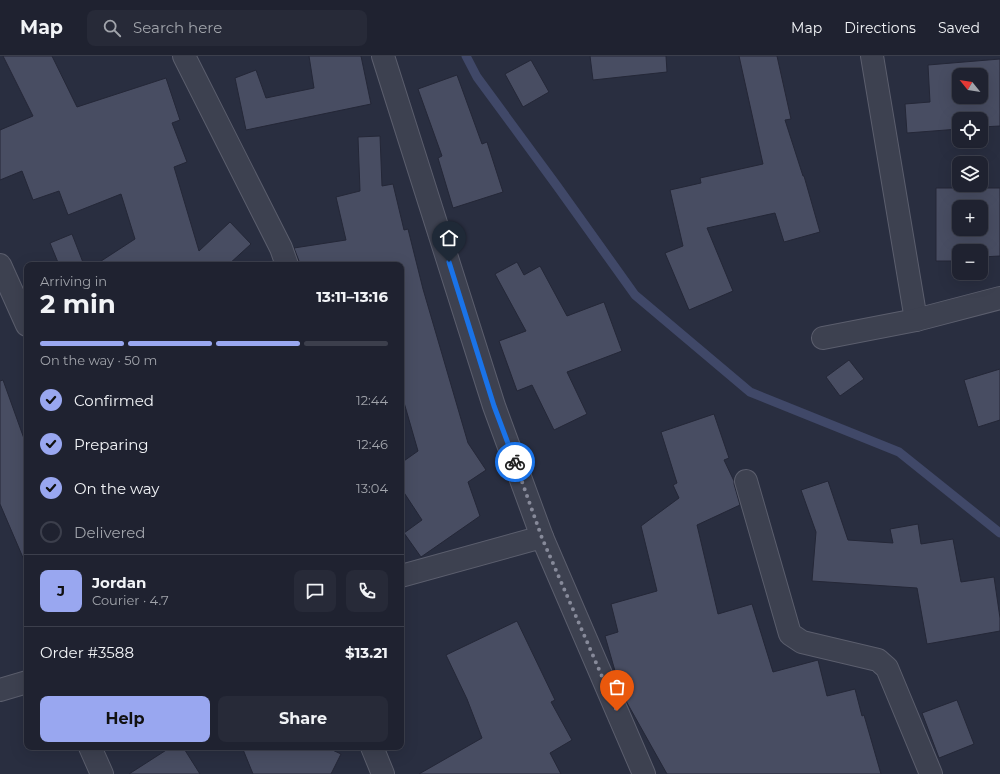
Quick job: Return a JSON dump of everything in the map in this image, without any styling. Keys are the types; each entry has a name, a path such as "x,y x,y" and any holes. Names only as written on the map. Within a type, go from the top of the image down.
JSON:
{"street":[{"path":"184,56 281,248 286,262"},
{"path":"383,56 494,406 542,538 644,774"},
{"path":"872,56 916,320"},
{"path":"0,265 24,318"},
{"path":"823,338 916,320 1000,298"},
{"path":"746,481 790,634 802,642 878,660 887,668 932,774"},
{"path":"404,575 542,538"},
{"path":"0,690 24,683"},
{"path":"91,750 102,774"},
{"path":"373,750 383,774"}],"building":[{"path":"3,56 52,56 77,107 166,78 180,120 172,123 187,162 174,167 199,251 230,222 251,244 231,262 100,262 135,239 121,194 68,215 59,191 33,200 22,171 0,180 0,130 33,116"},
{"path":"309,56 361,56 371,104 246,130 235,78 256,70 266,98 314,88"},
{"path":"590,56 666,56 667,72 593,80"},
{"path":"739,56 777,56 791,119 785,120 804,176 820,232 784,242 775,213 707,228 733,291 689,310 665,253 683,246 670,190 701,183 700,178 763,164"},
{"path":"1000,59 1000,126 988,127 988,112 952,112 952,130 907,133 905,104 930,102 928,65"},
{"path":"531,60 549,92 523,107 505,74"},
{"path":"457,75 482,144 487,142 503,192 453,208 438,158 442,156 418,89"},
{"path":"380,136 382,186 393,184 404,230 408,229 423,289 468,443 486,470 468,482 480,516 421,557 404,533 422,520 404,493 404,461 418,451 404,402 404,262 299,262 294,248 346,240 336,197 360,191 358,137"},
{"path":"936,188 952,188 952,192 988,192 988,188 1000,188 1000,256 988,257 988,244 952,244 952,261 936,261"},
{"path":"72,234 83,262 58,262 50,243"},
{"path":"517,262 524,275 540,266 567,316 604,302 622,351 567,372 587,414 554,430 532,385 517,391 499,341 526,331 495,274"},
{"path":"849,360 864,379 840,396 826,377"},
{"path":"1000,369 1000,420 978,427 964,380"},
{"path":"3,380 24,439 24,560 0,504 0,381"},
{"path":"714,414 729,458 724,460 734,481 740,505 697,525 718,614 752,604 773,672 818,660 827,696 855,689 862,716 864,715 881,774 667,774 626,701 619,685 605,636 618,632 611,604 657,591 641,526 679,498 673,485 677,483 661,432"},
{"path":"828,481 848,540 893,543 890,529 918,524 921,544 953,539 961,582 994,577 1000,618 1000,631 927,644 917,588 812,581 816,532 801,490"},
{"path":"517,621 555,700 551,702 572,740 550,753 561,774 419,774 482,738 467,699 446,655"},
{"path":"957,700 974,744 939,758 922,713"},
{"path":"166,750 185,750 200,774 129,774"},
{"path":"243,750 332,750 341,754 331,774 253,774"}],"waterway":[{"path":"466,56 477,77 635,295 750,392 899,452 1000,533"}],"way so far":[{"path":"515,462 542,538 617,711"}],"route":[{"path":"449,262 494,406 515,462"}]}
